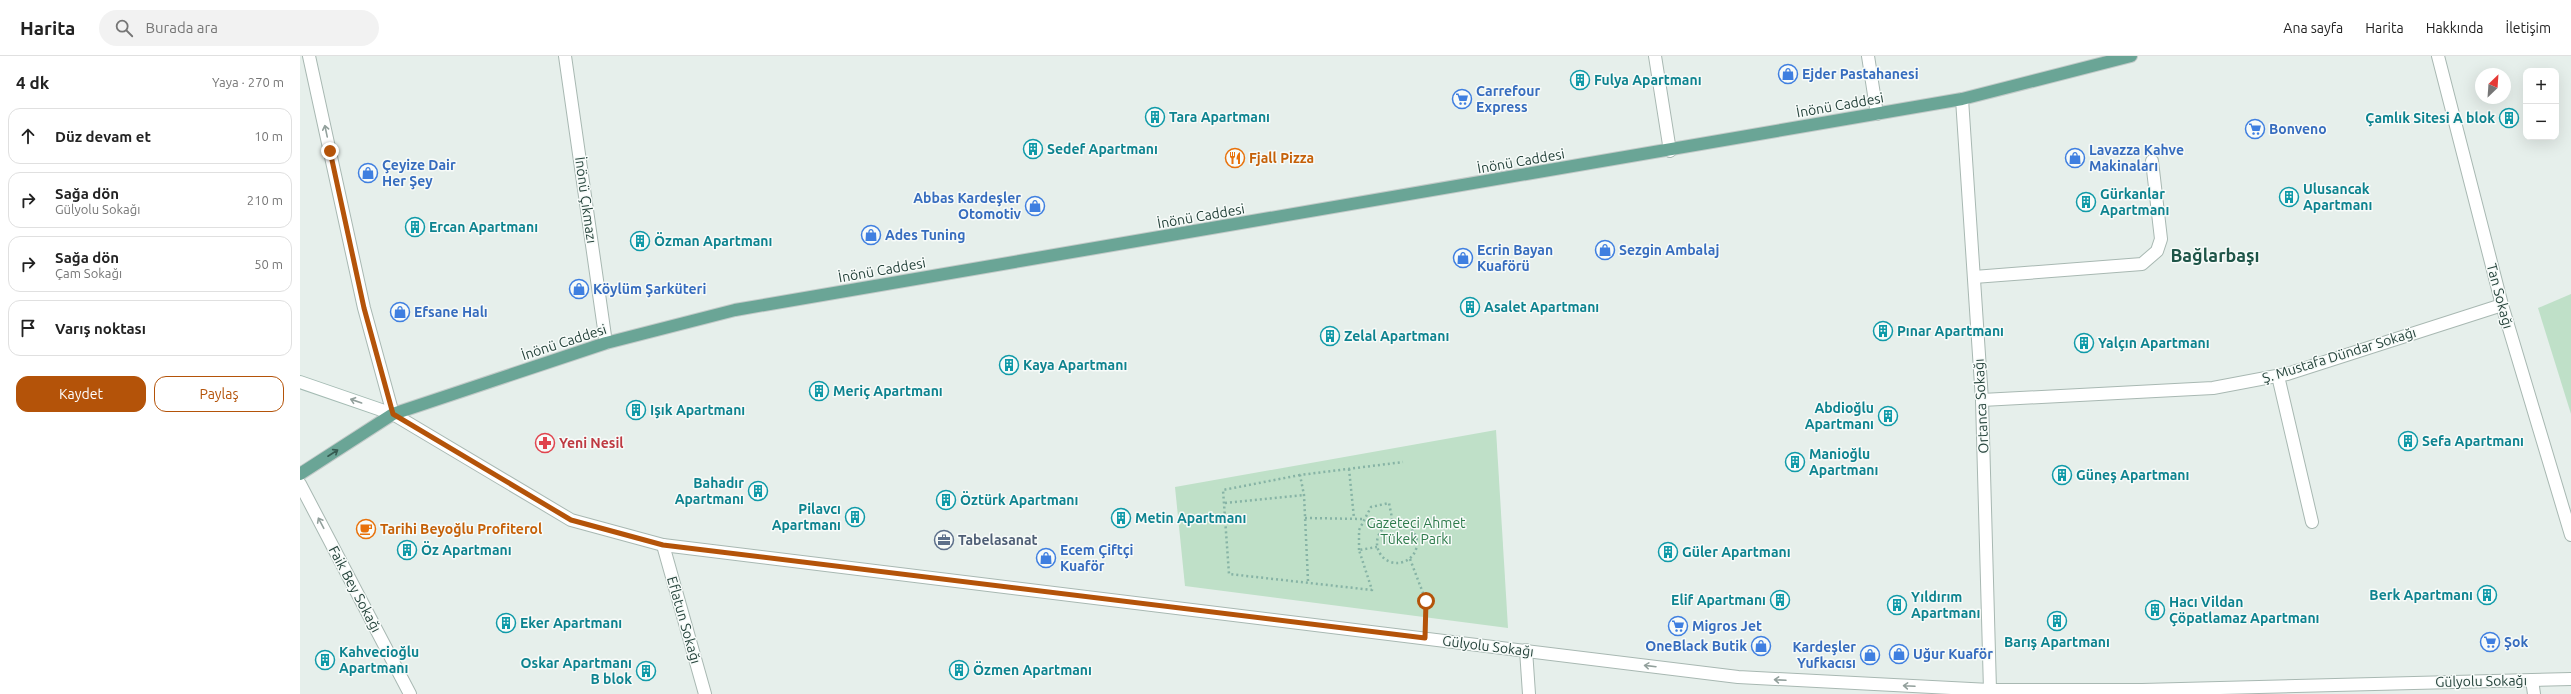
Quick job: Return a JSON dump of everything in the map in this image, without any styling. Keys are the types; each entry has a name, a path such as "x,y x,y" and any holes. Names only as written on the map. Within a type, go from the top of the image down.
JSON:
{"main road":[{"name":"İnönü Caddesi","path":"300,474 393,414 606,343 735,310 1670,151 1962,99 2099,61 2131,56"}],"street":[{"path":"309,56 364,308 393,414"},
{"name":"İnönü Çıkmazı","path":"565,56 606,343"},
{"path":"1655,56 1670,151"},
{"path":"1868,56 1876,114"},
{"name":"Tan Sokağı","path":"2438,56 2502,305 2571,535"},
{"name":"Ortanca Sokağı","path":"1962,99 1982,400 1990,690"},
{"path":"1974,277 2142,264 2157,251 2161,239 2152,161"},
{"name":"Ş. Mustafa Dündar Sokağı","path":"1982,400 2213,388 2278,376 2502,305"},
{"path":"2278,376 2312,522"},
{"name":"Gülyolu Sokağı","path":"300,382 393,414 571,520 663,545 1738,677 1990,690 2142,692 2419,688 2532,680 2571,679"},
{"name":"Faik Bey Sokağı","path":"300,484 410,694"},
{"name":"Eflatun Sokağı","path":"663,545 704,694"},
{"path":"1526,650 1529,694"},
{"path":"2532,680 2534,694"}],"path":[{"path":"1393,523 1390,503 1371,507 1359,530 1359,550 1372,590 1308,581 1230,574 1223,490 1300,475 1403,462"},
{"path":"1349,469 1354,518"},
{"path":"1300,475 1304,495 1308,581"},
{"path":"1225,503 1304,495"},
{"path":"1305,518 1365,519"},
{"path":"1393,523 1403,524 1412,530 1416,537 1416,549 1410,559 1400,563 1390,562 1381,556 1377,547 1378,536 1381,530 1393,523"},
{"path":"1359,550 1377,547"},
{"path":"1410,559 1426,601 1425,638"}],"green space":[{"path":"2571,294 2571,414 2538,308"},
{"name":"Gazeteci Ahmet Tükek Parkı","path":"1496,430 1508,628 1185,586 1175,487"}],"place":[{"name":"Ejder Pastahanesi","path":"1788,74"},
{"name":"Fulya Apartmanı","path":"1580,80"},
{"name":"Carrefour Express","path":"1462,99"},
{"name":"Tara Apartmanı","path":"1155,117"},
{"name":"Çamlık Sitesi A blok","path":"2509,118"},
{"name":"Bonveno","path":"2255,129"},
{"name":"Sedef Apartmanı","path":"1033,149"},
{"name":"Fjall Pizza","path":"1235,158"},
{"name":"Lavazza Kahve Makinaları","path":"2075,158"},
{"name":"Çeyize Dair Her Şey","path":"368,173"},
{"name":"Ulusancak Apartmanı","path":"2289,197"},
{"name":"Gürkanlar Apartmanı","path":"2086,202"},
{"name":"Abbas Kardeşler Otomotiv","path":"1035,206"},
{"name":"Ercan Apartmanı","path":"415,227"},
{"name":"Ades Tuning","path":"871,235"},
{"name":"Özman Apartmanı","path":"640,241"},
{"name":"Sezgin Ambalaj","path":"1605,250"},
{"name":"Ecrin Bayan Kuaförü","path":"1463,258"},
{"name":"Köylüm Şarküteri","path":"579,289"},
{"name":"Asalet Apartmanı","path":"1470,307"},
{"name":"Efsane Halı","path":"400,312"},
{"name":"Pınar Apartmanı","path":"1883,331"},
{"name":"Zelal Apartmanı","path":"1330,336"},
{"name":"Yalçın Apartmanı","path":"2084,343"},
{"name":"Kaya Apartmanı","path":"1009,365"},
{"name":"Meriç Apartmanı","path":"819,391"},
{"name":"Işık Apartmanı","path":"636,410"},
{"name":"Abdioğlu Apartmanı","path":"1888,416"},
{"name":"Sefa Apartmanı","path":"2408,441"},
{"name":"Yeni Nesil","path":"545,443"},
{"name":"Manioğlu Apartmanı","path":"1795,462"},
{"name":"Güneş Apartmanı","path":"2062,475"},
{"name":"Bahadır Apartmanı","path":"758,491"},
{"name":"Öztürk Apartmanı","path":"946,500"},
{"name":"Pilavcı Apartmanı","path":"855,517"},
{"name":"Metin Apartmanı","path":"1121,518"},
{"name":"Tarihi Beyoğlu Profiterol","path":"366,529"},
{"name":"Tabelasanat","path":"944,540"},
{"name":"Öz Apartmanı","path":"407,550"},
{"name":"Güler Apartmanı","path":"1668,552"},
{"name":"Ecem Çiftçi Kuaför","path":"1046,558"},
{"name":"Berk Apartmanı","path":"2487,595"},
{"name":"Elif Apartmanı","path":"1780,600"},
{"name":"Yıldırım Apartmanı","path":"1897,605"},
{"name":"Hacı Vildan Çöpatlamaz Apartmanı","path":"2155,610"},
{"name":"Barış Apartmanı","path":"2057,621"},
{"name":"Eker Apartmanı","path":"506,623"},
{"name":"Migros Jet","path":"1678,626"},
{"name":"Şok","path":"2490,642"},
{"name":"OneBlack Butik","path":"1761,646"},
{"name":"Uğur Kuaför","path":"1899,654"},
{"name":"Kardeşler Yufkacısı","path":"1870,655"},
{"name":"Kahvecioğlu Apartmanı","path":"325,660"},
{"name":"Özmen Apartmanı","path":"959,670"},
{"name":"Oskar Apartmanı B blok","path":"646,671"}],"district":[{"name":"Bağlarbaşı","path":"2215,255"}],"route":[{"path":"330,151 364,308 393,414 571,520 663,545 785,562 1425,638 1426,601"}]}
